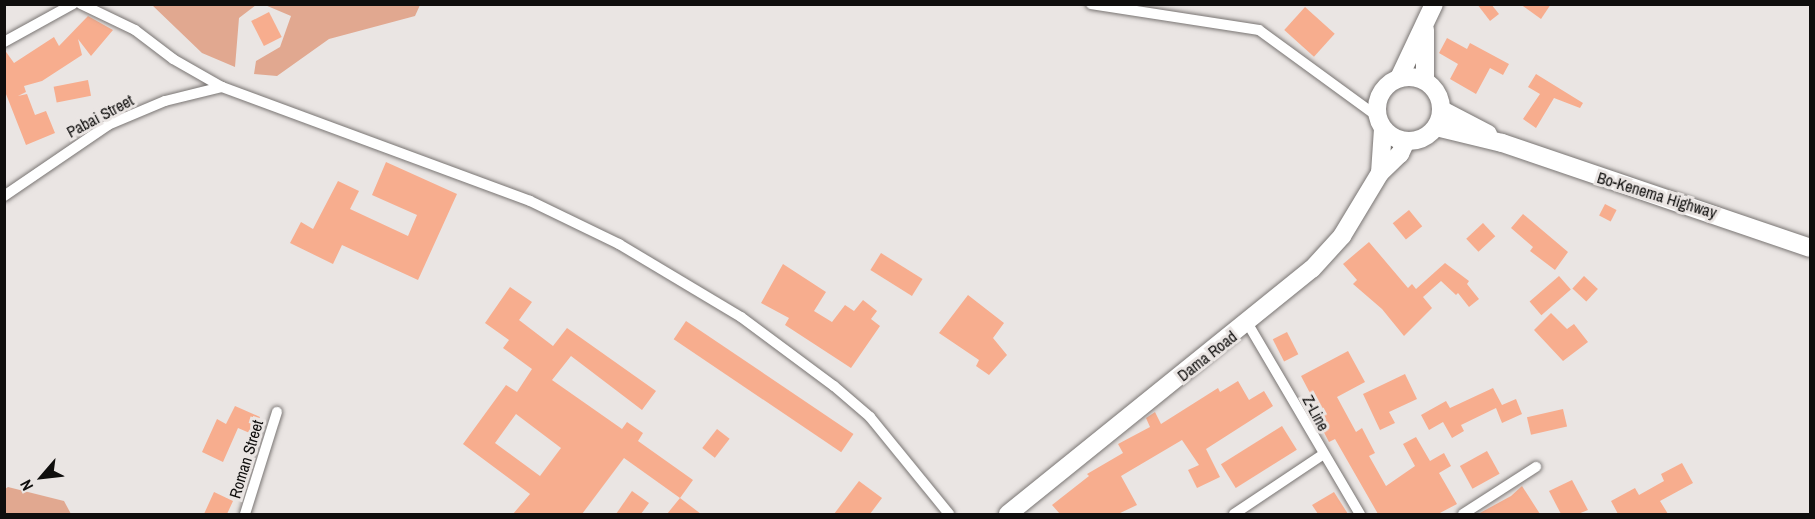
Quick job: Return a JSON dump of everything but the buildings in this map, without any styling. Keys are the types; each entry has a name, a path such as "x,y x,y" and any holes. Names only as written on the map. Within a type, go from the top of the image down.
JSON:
{"highway":[{"path":"1380,173 1379,122 1384,88 1399,78 1425,28 1434,4"},
{"path":"1379,122 1406,141 1423,138 1439,118 1437,93 1425,80 1425,28"},
{"path":"1399,78 1425,80"},
{"name":"Bo-Kenema Highway","path":"1439,118 1502,143 1810,248"},
{"path":"1380,173 1400,154 1406,141"},
{"name":"Dama Road","path":"1008,514 1052,475 1248,324 1312,269 1342,236 1380,173"}],"street":[{"path":"4,42 73,4"},
{"path":"81,4 135,30 173,59 222,87 530,201 619,244 741,317 834,386 870,417 949,514"},
{"path":"1091,4 1259,30 1379,122"},
{"name":"Pabai Street","path":"4,196 108,125 165,100 222,87"},
{"name":"Z-Line","path":"1248,324 1322,455 1360,514"},
{"name":"Roman Street","path":"245,514 277,412"},
{"path":"1234,514 1322,455"},
{"path":"1463,514 1536,467"}],"shaded area":[{"path":"152,5 256,5 239,18 235,67 202,53"},
{"path":"265,5 420,5 415,16 329,39 277,76 254,74 256,61 280,47 291,16"},
{"path":"8,487 64,501 71,514 5,514 5,489"}]}
